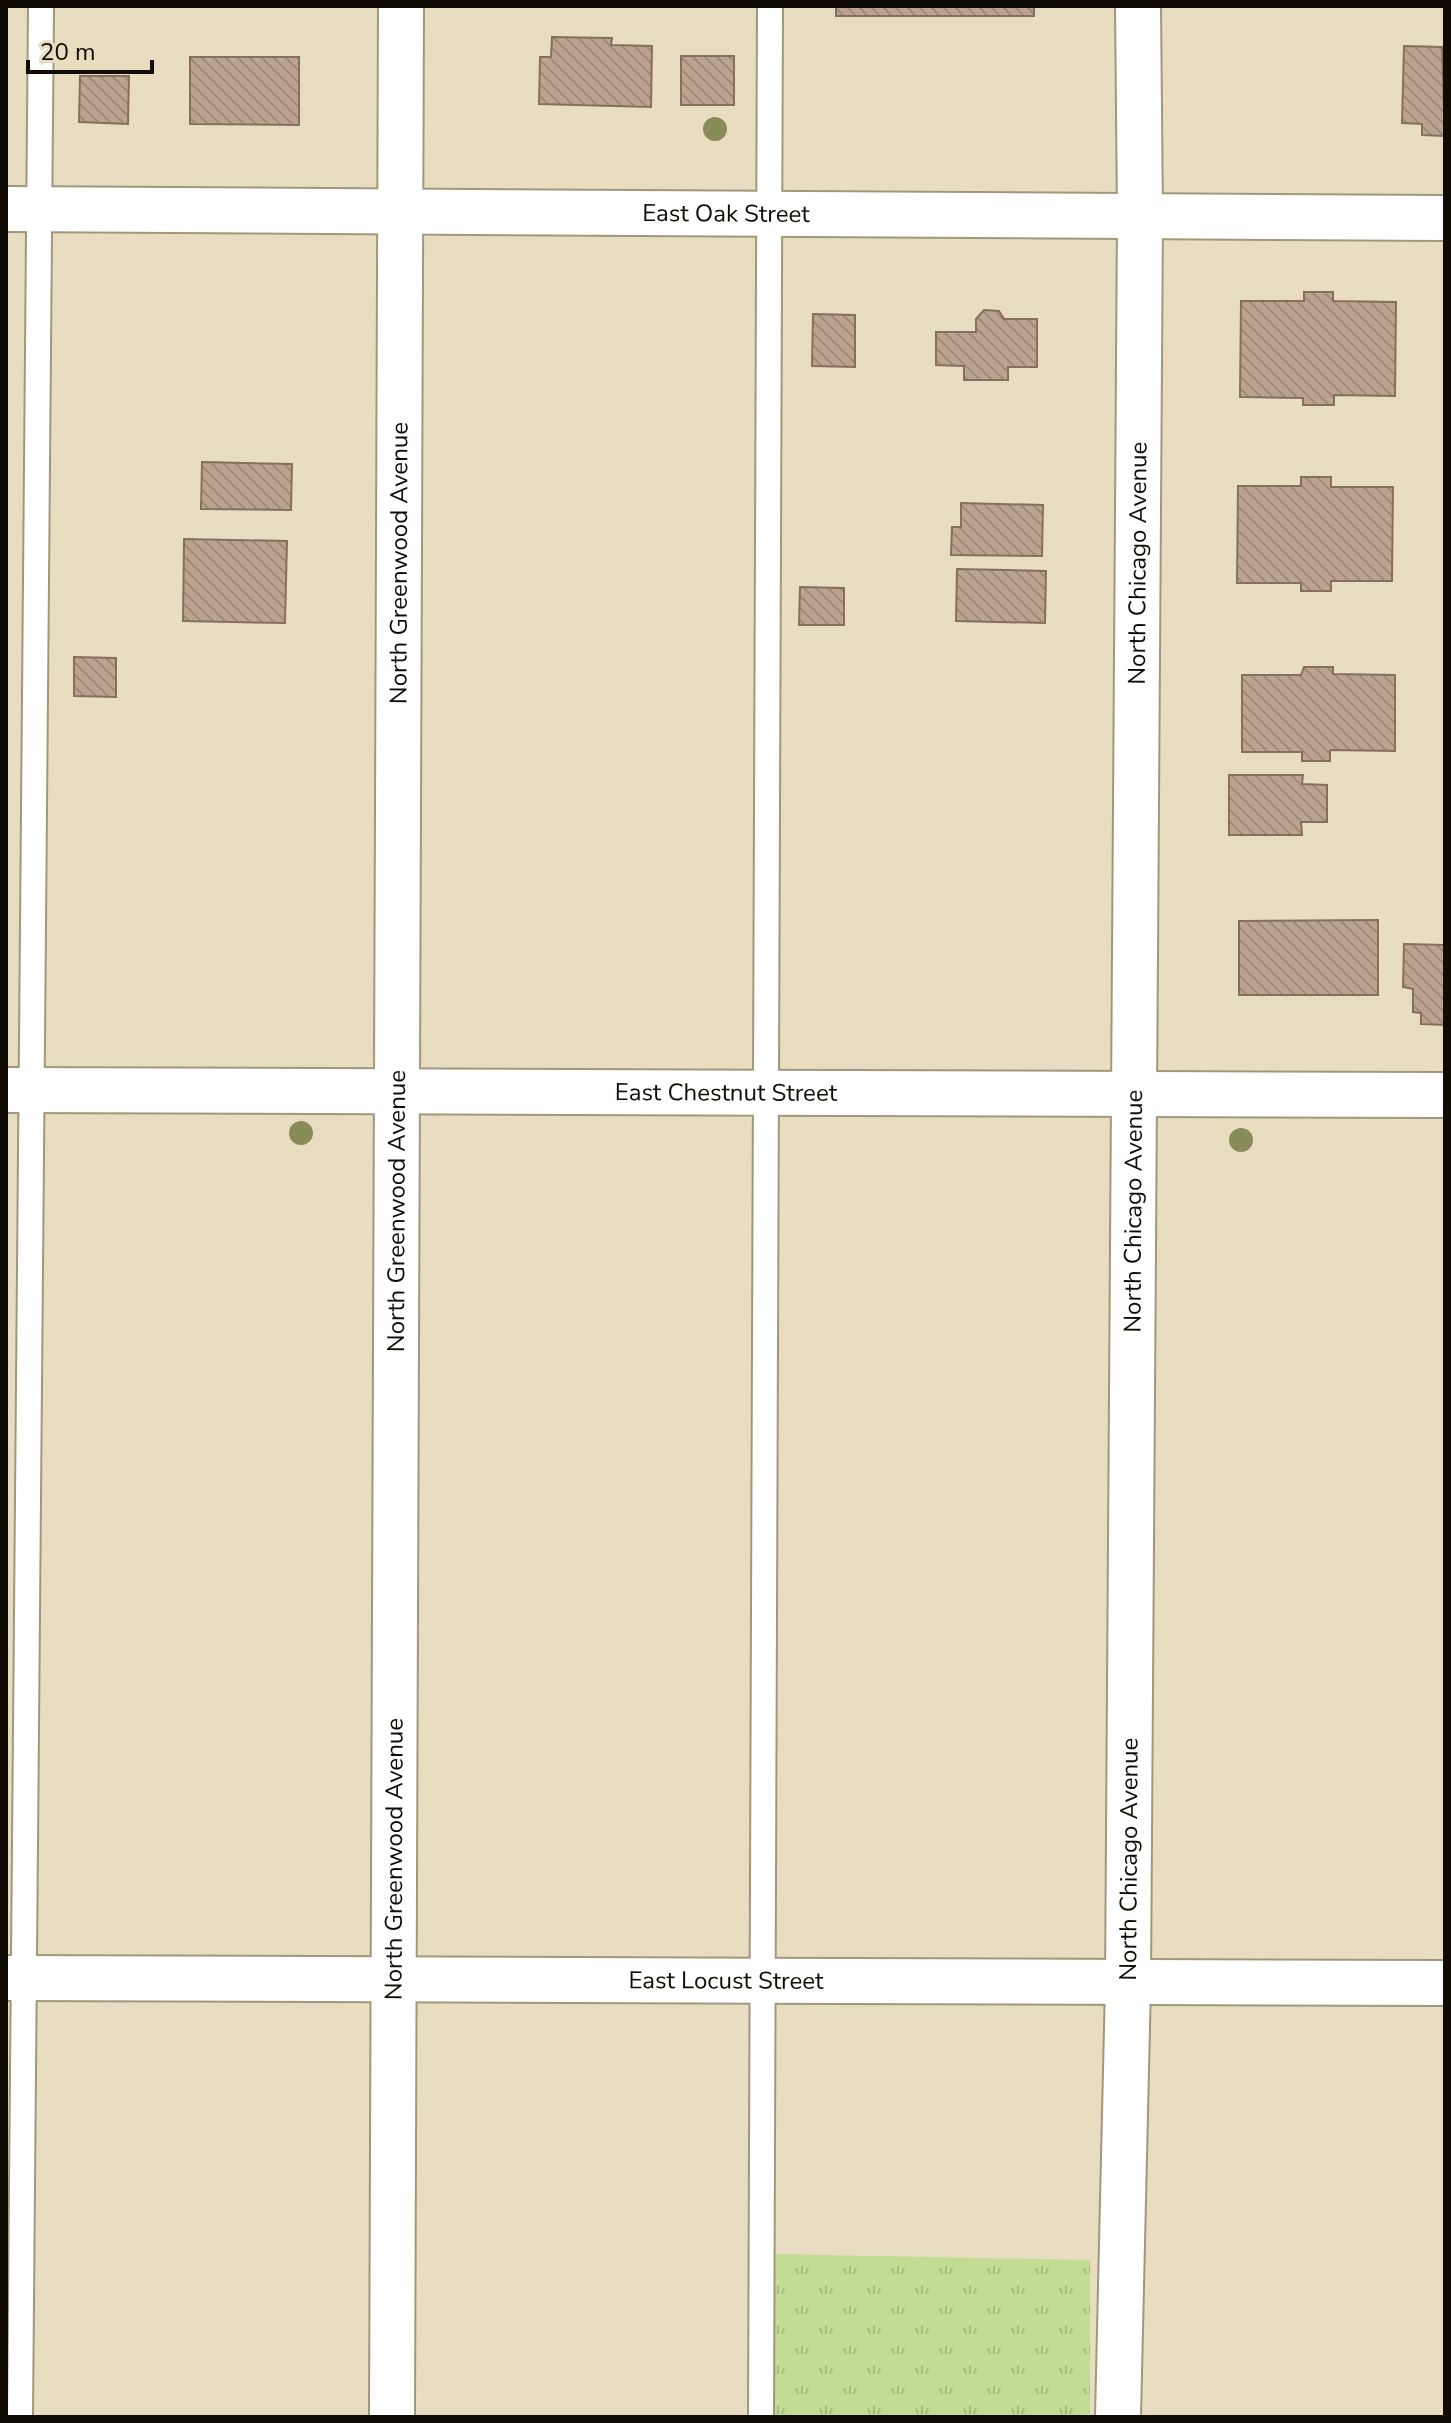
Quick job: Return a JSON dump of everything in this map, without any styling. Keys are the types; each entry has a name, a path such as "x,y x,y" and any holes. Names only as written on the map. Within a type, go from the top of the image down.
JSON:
{"street":[{"name":"North Greenwood Avenue","path":"392,2417 401,6"},
{"name":"North Chicago Avenue","path":"1118,2417 1128,1984 1136,1094 1138,6"},
{"name":"East Oak Street","path":"23,209 400,214 1445,218"},
{"name":"East Chestnut Street","path":"19,1090 1445,1095"},
{"name":"East Locust Street","path":"15,1978 1445,1983"}],"lane":[{"path":"20,2417 15,1978 23,209 41,6"},
{"path":"761,2417 770,6"}],"green space":[{"path":"774,2254 1090,2260 1090,2417 774,2417"}],"building":[{"path":"836,6 1034,6 1034,16 836,16"},
{"path":"552,37 612,38 611,45 652,46 651,107 539,104 540,57 551,57"},
{"path":"1404,46 1442,47 1445,136 1422,135 1422,124 1402,123"},
{"path":"681,56 734,56 734,105 681,105"},
{"path":"190,57 299,57 299,125 190,124"},
{"path":"80,76 129,76 128,124 79,122"},
{"path":"1304,292 1333,292 1333,301 1396,302 1395,396 1334,395 1334,405 1303,405 1303,398 1240,397 1241,301 1304,301"},
{"path":"984,310 999,311 1004,319 1037,319 1037,367 1008,367 1008,380 964,380 964,366 936,365 936,332 976,332 976,319"},
{"path":"813,314 855,315 855,367 812,366"},
{"path":"202,462 292,464 291,510 201,509"},
{"path":"1301,477 1331,477 1331,487 1393,487 1392,581 1331,581 1331,591 1301,591 1301,583 1237,583 1238,486 1301,486"},
{"path":"961,503 1043,505 1042,556 951,555 952,527 961,527"},
{"path":"184,539 287,541 285,623 183,621"},
{"path":"957,569 1046,571 1045,623 956,621"},
{"path":"800,587 844,588 844,625 799,625"},
{"path":"74,657 116,658 116,697 74,696"},
{"path":"1304,667 1333,667 1333,674 1395,675 1395,751 1330,750 1330,761 1302,761 1302,752 1242,752 1242,675 1301,675"},
{"path":"1229,775 1303,775 1302,784 1327,785 1327,822 1301,822 1302,835 1229,835"},
{"path":"1378,920 1378,995 1239,995 1239,921"},
{"path":"1404,944 1445,945 1445,1025 1421,1024 1421,1013 1413,1012 1413,989 1403,987"}]}
